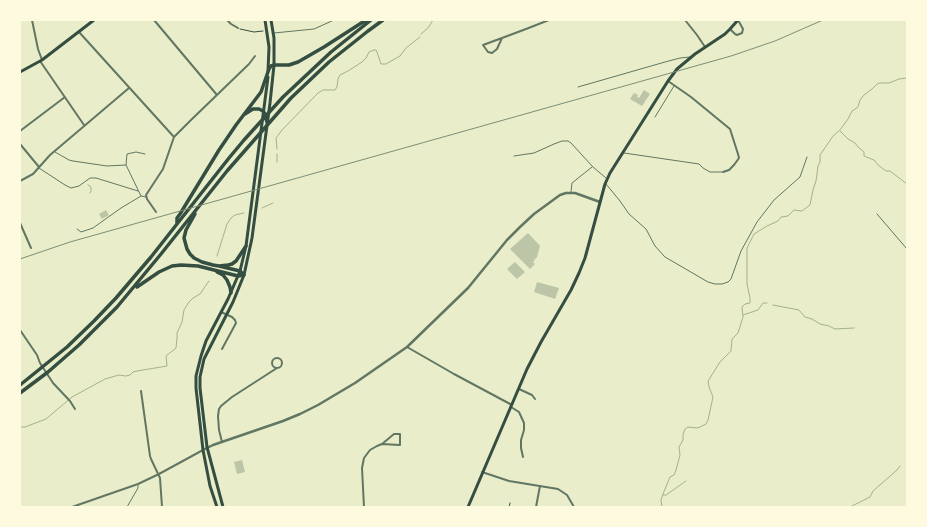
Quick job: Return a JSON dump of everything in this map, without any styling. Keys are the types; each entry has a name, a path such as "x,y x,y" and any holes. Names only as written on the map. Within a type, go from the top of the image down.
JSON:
{"highway":[{"path":"177,224 177,218 220,150 261,92 270,69 274,65 289,65 298,62 366,20"},
{"path":"20,385 77,338 112,302 144,265 216,174 283,97 331,52 372,20"},
{"path":"20,393 48,372 99,326 131,291 227,171 277,113 302,87 329,62 383,20"},
{"path":"243,116 255,109 259,109 263,111 267,122"},
{"path":"196,210 185,233 184,242 187,250 196,260 240,271 244,275"},
{"path":"219,266 228,266 234,263 246,246"},
{"path":"131,291 154,274 172,266 188,265 238,276 244,275"},
{"path":"210,269 227,278 231,293"}],"main road":[{"path":"20,72 41,60 94,20"},
{"path":"217,507 210,484 203,450 196,376 206,341 231,293 240,271 246,246 268,75 269,47 265,20"},
{"path":"223,507 207,447 200,388 201,369 204,359 233,302 244,275 252,238 274,65 271,20"},
{"path":"468,507 534,355 577,278 585,258 607,178 622,152 677,69 730,29 738,20"}],"street":[{"path":"32,20 41,60 84,125"},
{"path":"154,20 217,94"},
{"path":"227,20 238,28"},
{"path":"502,38 497,49 492,53 488,52 483,45 549,20"},
{"path":"685,20 705,47"},
{"path":"730,29 737,35 744,31 738,20"},
{"path":"79,32 174,137"},
{"path":"156,212 147,199 146,194 163,169 174,137 249,64 255,56"},
{"path":"668,81 691,97 730,129 739,158 729,170 723,172"},
{"path":"20,181 33,174 54,151 129,88"},
{"path":"20,132 65,97"},
{"path":"20,144 39,167"},
{"path":"72,507 79,506 138,484 207,447 283,421 312,408 354,383 407,347 468,288 508,240 534,214 560,194 575,193 600,202"},
{"path":"20,223 31,248"},
{"path":"221,312 234,319 236,324 222,349"},
{"path":"20,330 37,355 44,370 53,383 68,398 74,409"},
{"path":"407,347 512,406 519,412 524,423 521,448 523,457"},
{"path":"222,442 218,416 221,406 281,366 281,360 278,358 274,359 272,363 274,367 277,368"},
{"path":"519,389 532,395 536,399"},
{"path":"142,391 151,459 159,474 161,482 162,507"},
{"path":"364,507 363,461 370,450 382,444 394,434 400,434 400,444 382,444"},
{"path":"482,472 509,481 561,490 569,498 574,507"},
{"path":"536,507 540,486"}],"lane":[{"path":"273,34 314,29 334,20"},
{"path":"578,87 680,58 691,57"},
{"path":"655,117 675,86"},
{"path":"514,156 534,153 554,144 566,141 572,142 593,167 607,178"},
{"path":"54,151 73,161 100,165 126,165"},
{"path":"141,196 126,165 126,158 127,154 136,152 145,154"},
{"path":"622,152 699,164 710,172 723,172"},
{"path":"605,184 629,214 646,229 654,246 665,258 708,282 722,284 731,280 741,251 757,222 774,200 800,177 807,157"},
{"path":"39,167 71,188 79,186 90,178 96,178 138,191"},
{"path":"571,193 572,183 593,167"},
{"path":"77,228 81,232 93,228 141,196 146,197"},
{"path":"878,214 907,249"},
{"path":"127,507 138,488 138,484"}],"path":[{"path":"238,28 254,32 267,30"}],"building":[{"path":"644,90 650,94 642,106 630,99 634,93 638,95 637,97 639,98"},
{"path":"106,210 109,215 102,219 99,214"},
{"path":"528,233 540,246 537,257 533,262 535,264 530,269 510,249"},
{"path":"515,262 525,272 517,279 507,269"},
{"path":"537,282 559,288 555,299 534,292"},
{"path":"242,460 245,472 237,474 234,462"}],"waterway":[{"path":"421,34 428,28 433,20"},
{"path":"277,149 276,138 282,130 318,93 323,90 335,90 340,75 362,62 369,52 376,50 381,64 386,64 400,56 406,48 420,37"},
{"path":"662,507 661,500 663,494 670,477 674,475 676,470 680,455 679,447 683,440 685,429 688,427 697,428 706,424 713,397 708,381 720,362 731,351 732,339 738,333 743,317 742,307 745,304 750,303 747,284 747,248 754,234 778,221 781,217 788,216 794,210 802,211 810,205 820,162 820,155 833,136 840,130 852,111 858,107 860,100 879,83 889,83 907,78"},
{"path":"840,131 864,152 864,156 874,160 886,171 890,171 907,184"},
{"path":"277,154 277,162"},
{"path":"88,185 91,188 90,193"},
{"path":"262,208 273,203"},
{"path":"217,256 227,224 235,215 244,213"},
{"path":"20,427 25,427 46,419 72,397 105,379 119,375 126,376 137,371 167,366 166,356 176,348 177,333 182,322 184,310 189,302 200,294 209,281"},
{"path":"743,315 758,310 763,303 767,303"},
{"path":"773,305 799,310 805,317 835,329 854,328"},
{"path":"850,507 870,497 873,491 900,466"},
{"path":"663,495 666,495 686,481"}],"railway":[{"path":"20,259 70,242 731,56 775,41 823,20"}]}
